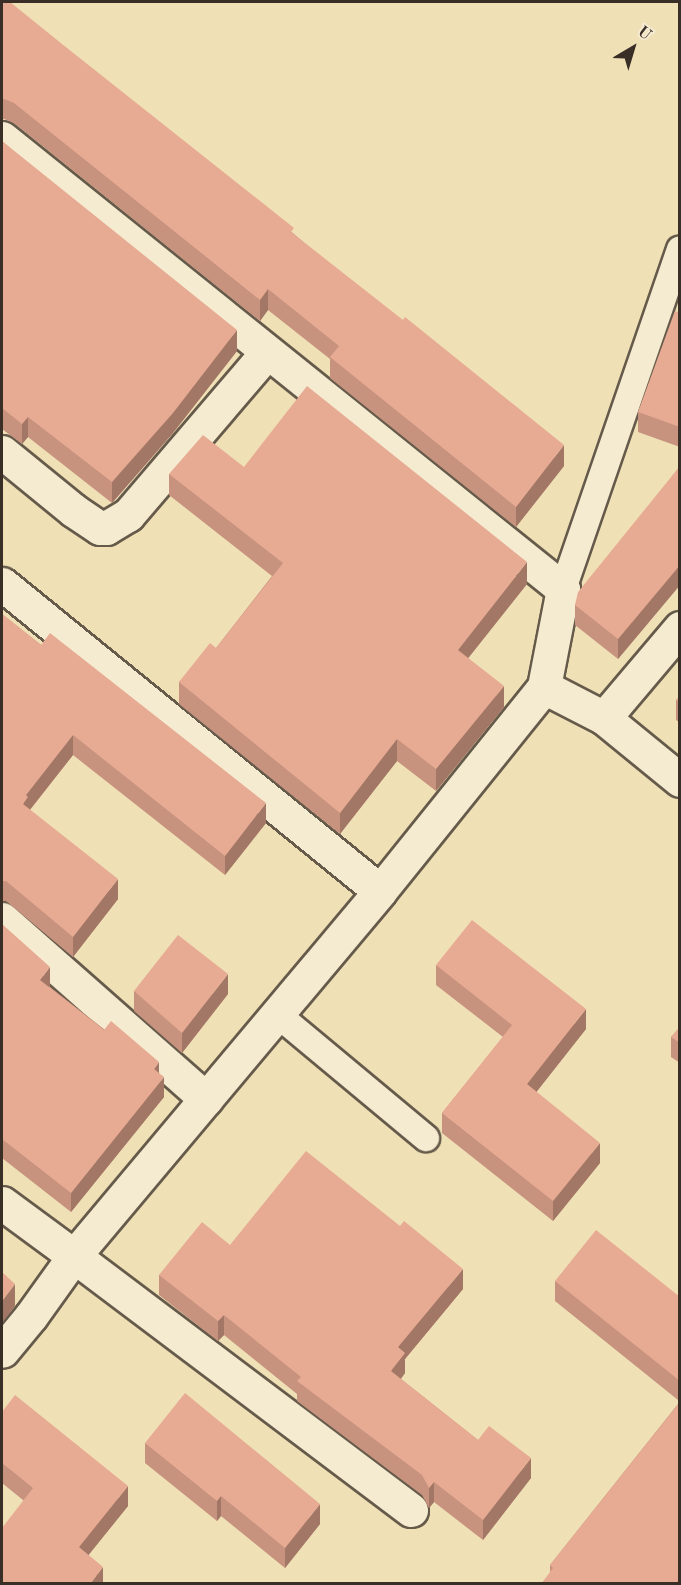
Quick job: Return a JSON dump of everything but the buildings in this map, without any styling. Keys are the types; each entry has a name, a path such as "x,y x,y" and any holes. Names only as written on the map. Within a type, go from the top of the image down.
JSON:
{"street":[{"path":"2,138 563,589 544,687 380,891 74,1256 31,1316 2,1351"},
{"path":"2,452 73,510 100,528 106,528 128,515 267,352"},
{"path":"2,584 380,891"},
{"path":"604,718 680,628"},
{"path":"544,687 604,718 680,780"},
{"path":"2,919 206,1099"},
{"path":"2,1203 411,1510"}],"lane":[{"path":"563,589 680,250"},
{"path":"277,1014 426,1138"}]}
